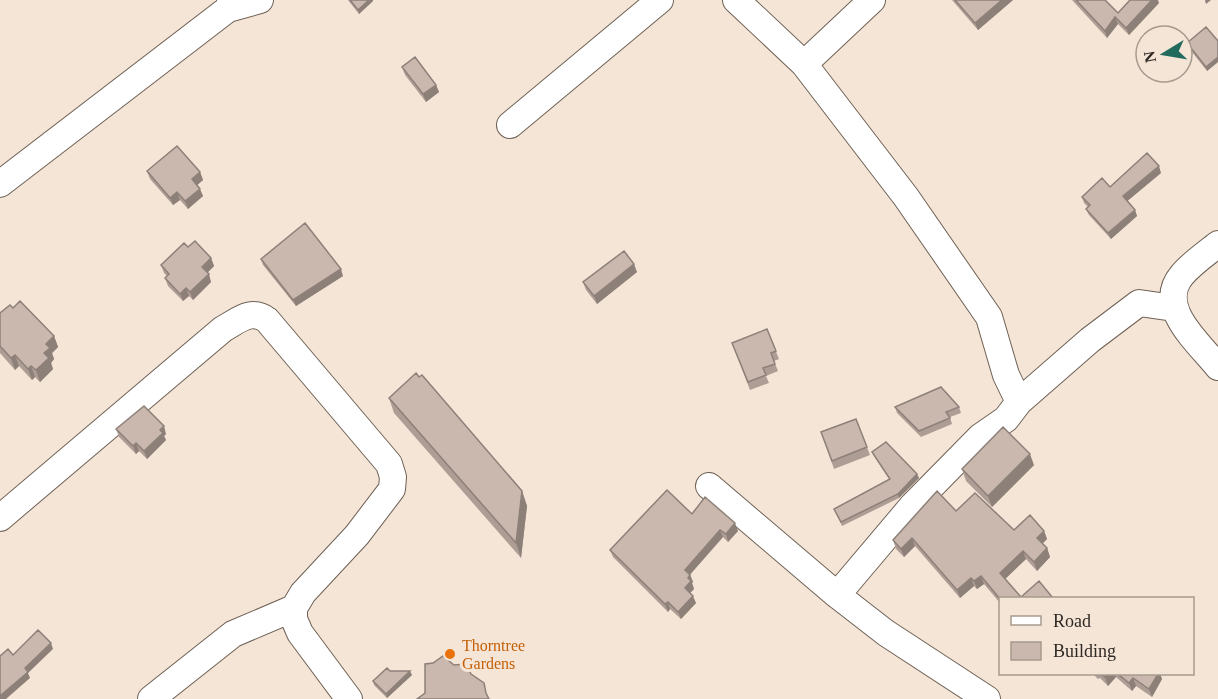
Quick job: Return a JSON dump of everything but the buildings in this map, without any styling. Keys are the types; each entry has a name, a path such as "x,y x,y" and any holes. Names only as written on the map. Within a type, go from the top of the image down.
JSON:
{"street":[{"path":"0,184 229,4 260,0"},
{"path":"510,125 660,0"},
{"path":"736,0 804,64 906,197 989,317 1006,375 1019,402"},
{"path":"804,64 873,0"},
{"path":"1218,243 1181,275 1173,292 1174,308 1181,321 1218,367"},
{"path":"837,595 913,505 980,437 1005,419 1019,402 1090,340 1139,303 1174,308"},
{"path":"0,518 223,330 249,314 260,315 267,320 389,464 393,477 393,489 357,536 303,593 294,608 294,619 300,633 349,699"},
{"path":"709,486 837,595 886,633 987,699"},
{"path":"151,699 233,634 294,608"}],"place":[{"name":"Thorntree Gardens","path":"450,654"}]}
